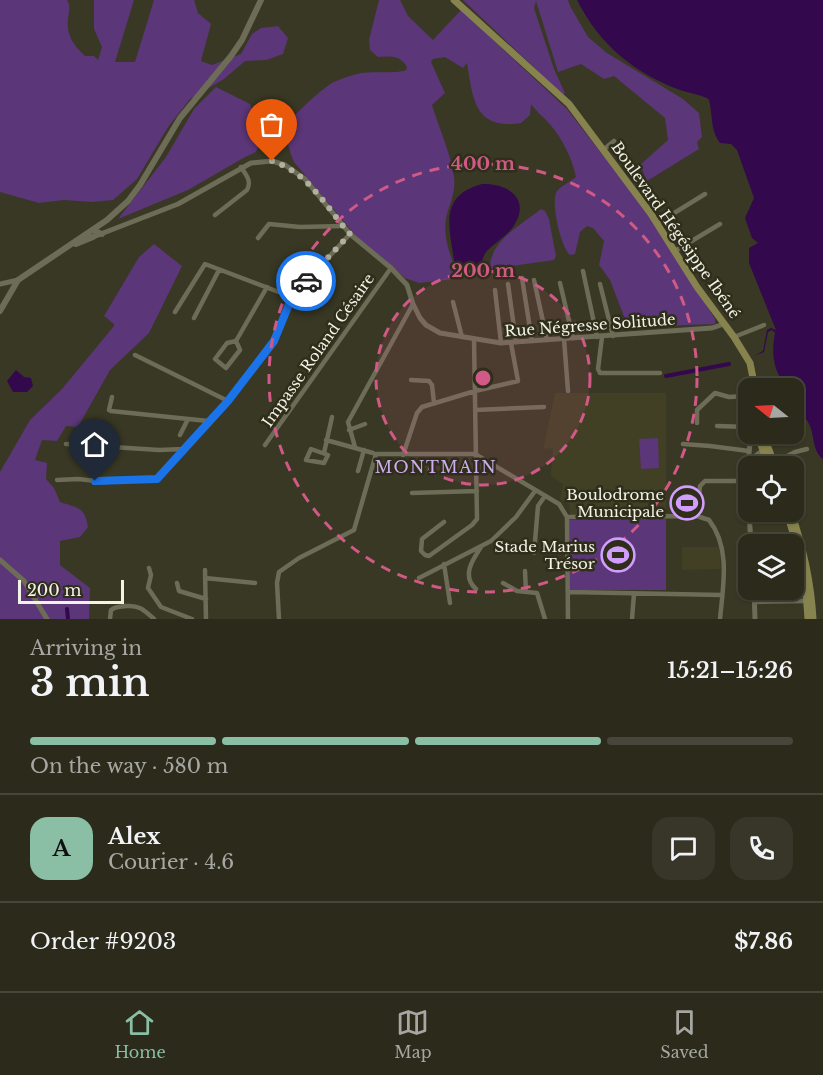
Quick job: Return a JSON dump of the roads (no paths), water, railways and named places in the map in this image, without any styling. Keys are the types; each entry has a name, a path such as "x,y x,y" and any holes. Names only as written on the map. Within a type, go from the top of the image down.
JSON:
{"main road":[{"path":"0,311 16,283 91,234 118,210 140,185 180,118 237,48 261,0"},
{"name":"Boulevard Hégésippe Ibéné","path":"454,0 569,104 658,223 697,287 734,337 744,353 750,378"},
{"path":"91,234 102,234"},
{"path":"763,444 769,456"},
{"path":"789,522 800,558 808,619"},
{"path":"794,522 805,558 813,619"}],"street":[{"path":"603,150 614,141"},
{"name":"Rue Négresse Solitude","path":"102,234 178,204 241,167 261,161 272,161 285,165 305,179 350,234 391,268 407,285 413,304 426,326 440,334 501,344 712,328 724,324"},
{"path":"215,214 247,190 249,180 241,167"},
{"path":"658,223 705,194"},
{"path":"258,238 269,224 300,227 344,226"},
{"path":"675,251 720,224"},
{"path":"57,480 78,478 105,482 157,479 228,401 274,341 292,297 350,234"},
{"path":"175,312 205,264 292,297"},
{"name":"Impasse Roland Césaire","path":"265,445 391,268"},
{"path":"194,318 219,270"},
{"path":"583,271 600,337 598,369 600,373 660,373"},
{"path":"522,278 532,341"},
{"path":"534,280 547,340"},
{"path":"2,284 16,283"},
{"path":"560,283 573,339"},
{"path":"403,455 418,410 475,390 518,381 508,284"},
{"path":"600,284 613,336"},
{"path":"236,341 240,350 226,368 215,359 226,343 236,341 267,287"},
{"path":"495,290 501,344"},
{"path":"453,302 462,337"},
{"path":"355,447 348,422 413,304"},
{"path":"734,337 764,324"},
{"path":"444,522 422,539 421,551 425,555 429,556 476,522 478,515 474,339"},
{"path":"564,339 568,391"},
{"path":"135,355 228,401"},
{"path":"411,380 429,381 432,385 434,403"},
{"path":"697,423 697,410 712,394 738,397"},
{"path":"112,397 109,410 111,411 208,421"},
{"path":"475,410 544,407"},
{"path":"324,453 332,417"},
{"path":"180,435 188,419"},
{"path":"349,430 365,424"},
{"path":"717,426 738,427"},
{"path":"326,440 373,453"},
{"path":"66,444 184,450"},
{"path":"683,444 710,446 755,456"},
{"path":"751,454 754,444"},
{"path":"751,454 766,448"},
{"path":"788,456 807,449"},
{"path":"358,471 364,450"},
{"path":"279,619 277,583 279,572 299,558 352,533 376,454 475,454 559,504 567,517 568,619"},
{"path":"697,516 700,486 705,481 738,481"},
{"path":"419,578 491,541 516,517 535,490"},
{"path":"412,493 477,491"},
{"path":"534,553 538,506 545,496"},
{"path":"567,517 697,516 709,520 722,544 724,586 720,619"},
{"path":"476,589 470,582 469,569 482,546"},
{"path":"0,560 24,581 47,619"},
{"path":"444,564 450,603"},
{"path":"149,568 151,575 148,588 161,607 192,619"},
{"path":"205,570 206,619"},
{"path":"525,570 526,592"},
{"path":"205,578 255,583"},
{"path":"177,583 179,591 206,599"},
{"path":"503,583 517,591 535,592 545,619"},
{"path":"568,592 722,595"},
{"path":"632,619 634,594"},
{"path":"755,600 755,619"},
{"path":"755,603 807,601"},
{"path":"110,619 110,612 114,607 135,605 154,619"}],"waterway":[{"path":"666,376 729,364"},
{"path":"67,609 68,619"}],"place":[{"name":"Boulodrome Municipale","path":"687,503"},
{"name":"Stade Marius Trésor","path":"618,555"}],"district":[{"name":"MONTMAIN","path":"436,467"}]}
